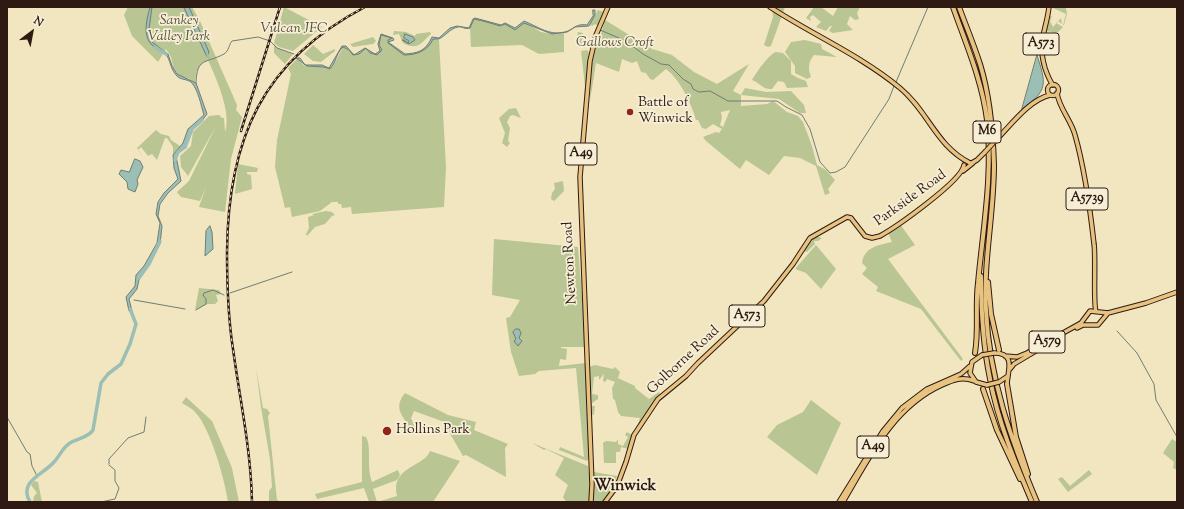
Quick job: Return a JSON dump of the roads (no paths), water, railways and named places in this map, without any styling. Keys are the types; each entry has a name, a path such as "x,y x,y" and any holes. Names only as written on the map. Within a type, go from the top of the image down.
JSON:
{"highway":[{"name":"M6","path":"953,7 976,67 987,120 989,162 980,261 981,312 990,379 1006,437 1032,502"},
{"name":"M6","path":"959,7 980,64 992,121 994,166 986,262 986,310 990,352 1004,415 1037,502"},
{"path":"975,353 980,261"},
{"path":"986,262 992,314 999,350"},
{"path":"1007,384 1016,436 1030,485"},
{"path":"983,389 997,430 1032,502"}],"main road":[{"name":"Newton Road","path":"591,502 592,484 579,183 589,67 592,49 600,24 608,7"},
{"path":"770,7 853,54 896,84 909,96 937,136 964,162 972,163"},
{"name":"Parkside Road","path":"1049,7 1041,44 1043,62 1049,80 1058,88 1057,93"},
{"name":"Parkside Road","path":"875,237 889,230 956,179 963,171 964,162 972,163 1027,110 1044,96 1048,88 1049,80"},
{"path":"1053,85 1048,88 1051,95 1058,99"},
{"path":"1044,96 1057,93"},
{"name":"A5739","path":"1057,93 1058,99 1074,132 1081,163 1095,251 1096,277 1094,303 1089,312"},
{"path":"963,171 972,163"},
{"name":"Golborne Road","path":"605,502 614,492 619,482 634,435 658,399 680,381 764,301 793,264 810,238 847,217 851,218 865,236 875,237"},
{"path":"1108,313 1101,319 1098,325 1090,325 1086,318 1089,312 1108,313 1146,303 1177,292"},
{"name":"A5739","path":"1094,303 1098,312"},
{"path":"1098,312 1101,319"},
{"name":"A579","path":"970,366 972,362 982,355 994,353 1014,358 1023,356 1081,324 1086,318"},
{"name":"A579","path":"1010,369 1017,362 1083,325 1090,325"},
{"path":"999,350 1009,362 1010,369 1007,384"},
{"path":"972,362 975,353"},
{"path":"970,366 970,375 983,389"},
{"name":"A49","path":"839,502 892,419 918,395 964,373 970,366"},
{"path":"979,384 987,385 999,382 1008,375"},
{"name":"A49","path":"843,502 880,440 898,416 919,398 949,380 962,378 974,381"}],"water":[{"path":"150,7 152,7 149,29 152,42 168,54 172,66 177,74 196,83 207,114 201,122 192,129 185,145 176,156 181,181 168,193 160,204 158,216 162,226 160,244 148,266 140,275 137,289 129,299 132,311 129,311 126,297 135,286 136,275 144,266 157,243 160,223 156,214 158,202 164,193 178,179 174,168 173,155 183,143 188,129 204,115 198,94 192,83 181,79 175,74 165,53 152,45 147,37 146,27"},
{"path":"184,7 189,7 209,52 207,56"},
{"path":"593,10 595,10 595,15 589,26 575,27 587,25 593,16"},
{"path":"475,18 501,25 505,23 515,28 524,21 549,32 559,33 569,31 567,32 552,34 524,23 515,30 505,24 500,26 474,19 470,28 467,29 459,27 450,30 439,39 433,39 428,47 421,52 404,55 388,42 405,54 419,52 425,48 432,37 439,38 450,28 457,26 469,28 473,19"},
{"path":"381,34 393,38 394,40 388,42 388,40 392,38 381,35 379,45 382,50 377,55 370,53 367,49 375,54 380,51 378,44"},
{"path":"405,34 413,37 415,40 409,44 402,40 408,43 409,41 404,38"},
{"path":"342,46 346,46 354,55 343,47 330,69 306,65 322,65 329,68"},
{"path":"365,48 366,48 359,54 354,55"},
{"path":"1037,55 1042,73 1043,86 1037,97 1022,109"},
{"path":"296,58 300,58 304,64"},
{"path":"135,159 140,161 143,167 137,180 138,184 135,192 128,189 127,182 119,174 121,170 129,172"},
{"path":"210,226 212,232 213,249 205,256 206,231"},
{"path":"516,329 519,329 521,333 519,338 522,341 518,346 514,341 516,339 513,332"}],"waterway":[{"path":"896,82 928,7"},
{"path":"600,30 626,41 643,54 661,64 669,65 683,79 691,84 693,89 699,92 710,91 728,101 777,101 802,115 810,129 820,162 830,173 836,172 845,167 889,99 894,86"},
{"path":"196,83 200,65 203,62 224,54 232,41 258,37 270,41 277,48 294,54"},
{"path":"155,47 166,54"},
{"path":"207,54 209,58"},
{"path":"175,160 178,152 185,147 192,129 202,120"},
{"path":"139,278 149,264 160,241"},
{"path":"230,293 292,272"},
{"path":"196,310 206,304 206,299 203,295 204,293 213,290 224,295"},
{"path":"134,300 185,309"},
{"path":"30,502 27,495 27,489 33,479 49,467 67,445 73,441 83,438 93,430 101,383 108,374 121,364 130,344 136,324 130,309"},
{"path":"1117,331 1137,353 1154,384 1156,400 1177,437"},
{"path":"7,417 27,452 30,454 32,466 37,476"},
{"path":"109,464 109,459 128,438 144,432 146,417"},
{"path":"101,502 115,499 119,488 115,481 115,470 109,465"}],"railway":[{"path":"241,131 280,7"},
{"path":"252,502 250,463 231,337 228,300 227,252 229,211 234,174 244,139 258,107 276,78 300,52 330,28 365,7"}],"place":[{"name":"Battle of Winwick","path":"630,112"},
{"name":"Hollins Park","path":"387,431"}],"district":[{"name":"Winwick","path":"625,487"}],"park label":[{"name":"Sankey Valley Park","path":"179,30"},
{"name":"Vulcan JFC","path":"294,30"},
{"name":"Gallows Croft","path":"615,44"}]}
